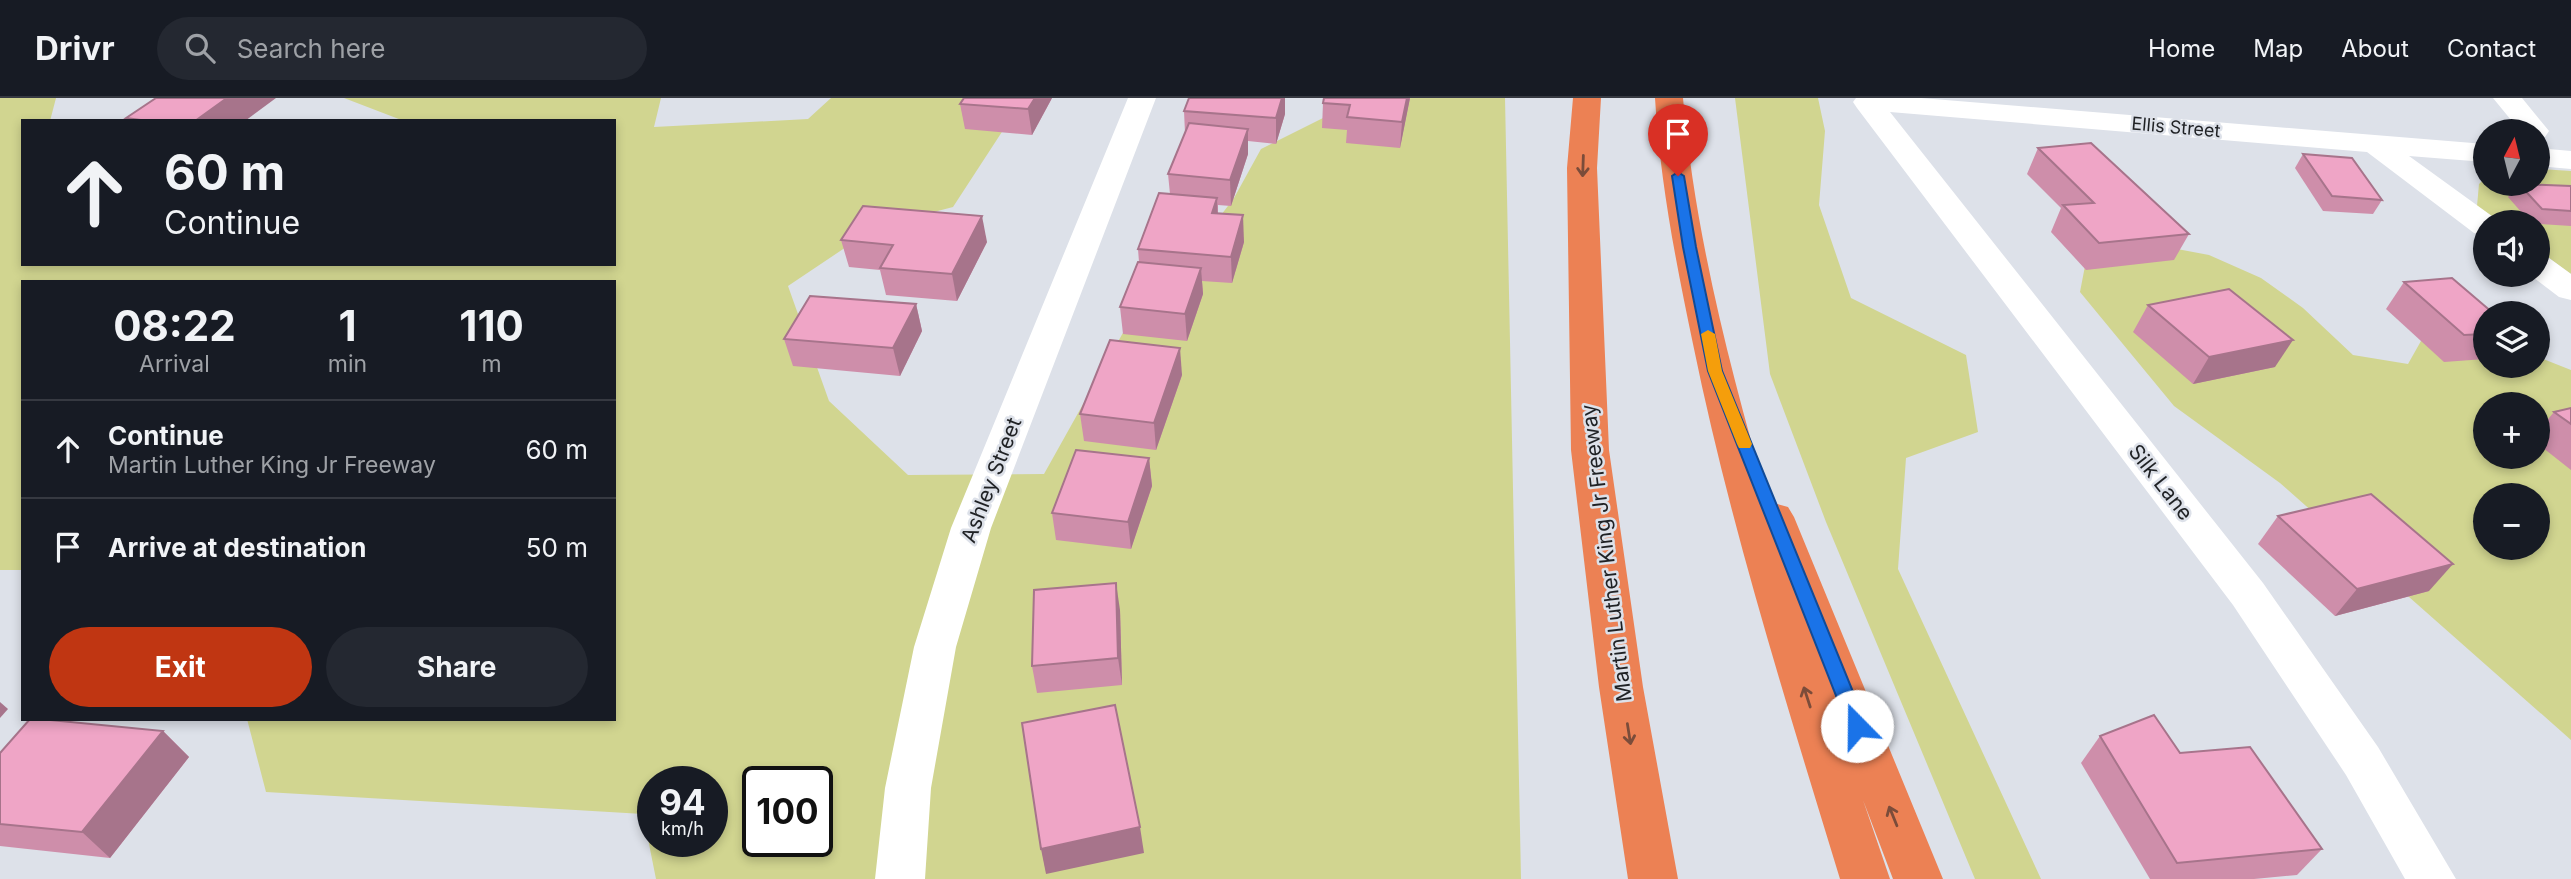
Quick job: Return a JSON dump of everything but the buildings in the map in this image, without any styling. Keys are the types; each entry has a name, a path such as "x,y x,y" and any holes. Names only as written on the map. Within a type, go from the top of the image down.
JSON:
{"highway":[{"name":"Martin Luther King Jr Freeway","path":"1587,98 1583,168 1590,450 1621,687 1653,879"},
{"path":"1669,98 1671,128 1690,247 1715,371 1766,570 1865,879"},
{"path":"1715,371 1918,879"}],"street":[{"name":"Ashley Street","path":"900,879 908,788 932,660 971,528 1142,98"},
{"path":"2507,98 2524,119"},
{"name":"Ellis Street","path":"1867,102 2473,152"},
{"name":"Silk Lane","path":"1867,102 2248,594 2362,761 2431,879"},
{"path":"2375,144 2473,217"},
{"path":"2550,274 2571,290"}],"green space":[{"path":"0,98 56,98 51,119 21,119 21,266 616,266 616,119 399,119 344,98 661,98 654,127 808,119 831,98 1024,98 953,207 876,227 788,286 829,401 908,475 1044,474 1129,322 1174,277 1234,198 1261,149 1363,98 1505,98 1521,879 656,879 652,857 728,857 728,766 637,766 637,814 266,792 248,721 616,721 616,280 21,280 21,570 0,570"},
{"path":"1735,98 1818,98 1825,131 1819,205 1851,298 1966,355 1978,432 1906,458 1898,569 2041,879 1975,879 1826,522 1770,374"},
{"path":"2550,170 2571,171 2571,274 2550,259 2550,210 2483,210 2477,206 2478,196 2550,196"},
{"path":"2124,239 2209,255 2261,278 2303,308 2353,355 2408,364 2421,341 2473,344 2473,378 2550,378 2550,362 2571,370 2571,740 2280,483 2174,406 2080,292 2089,245"}],"slow traffic":[{"path":"1708,334 1715,371 1745,444"}],"route":[{"path":"1678,176 1715,371 1857,726"}]}
